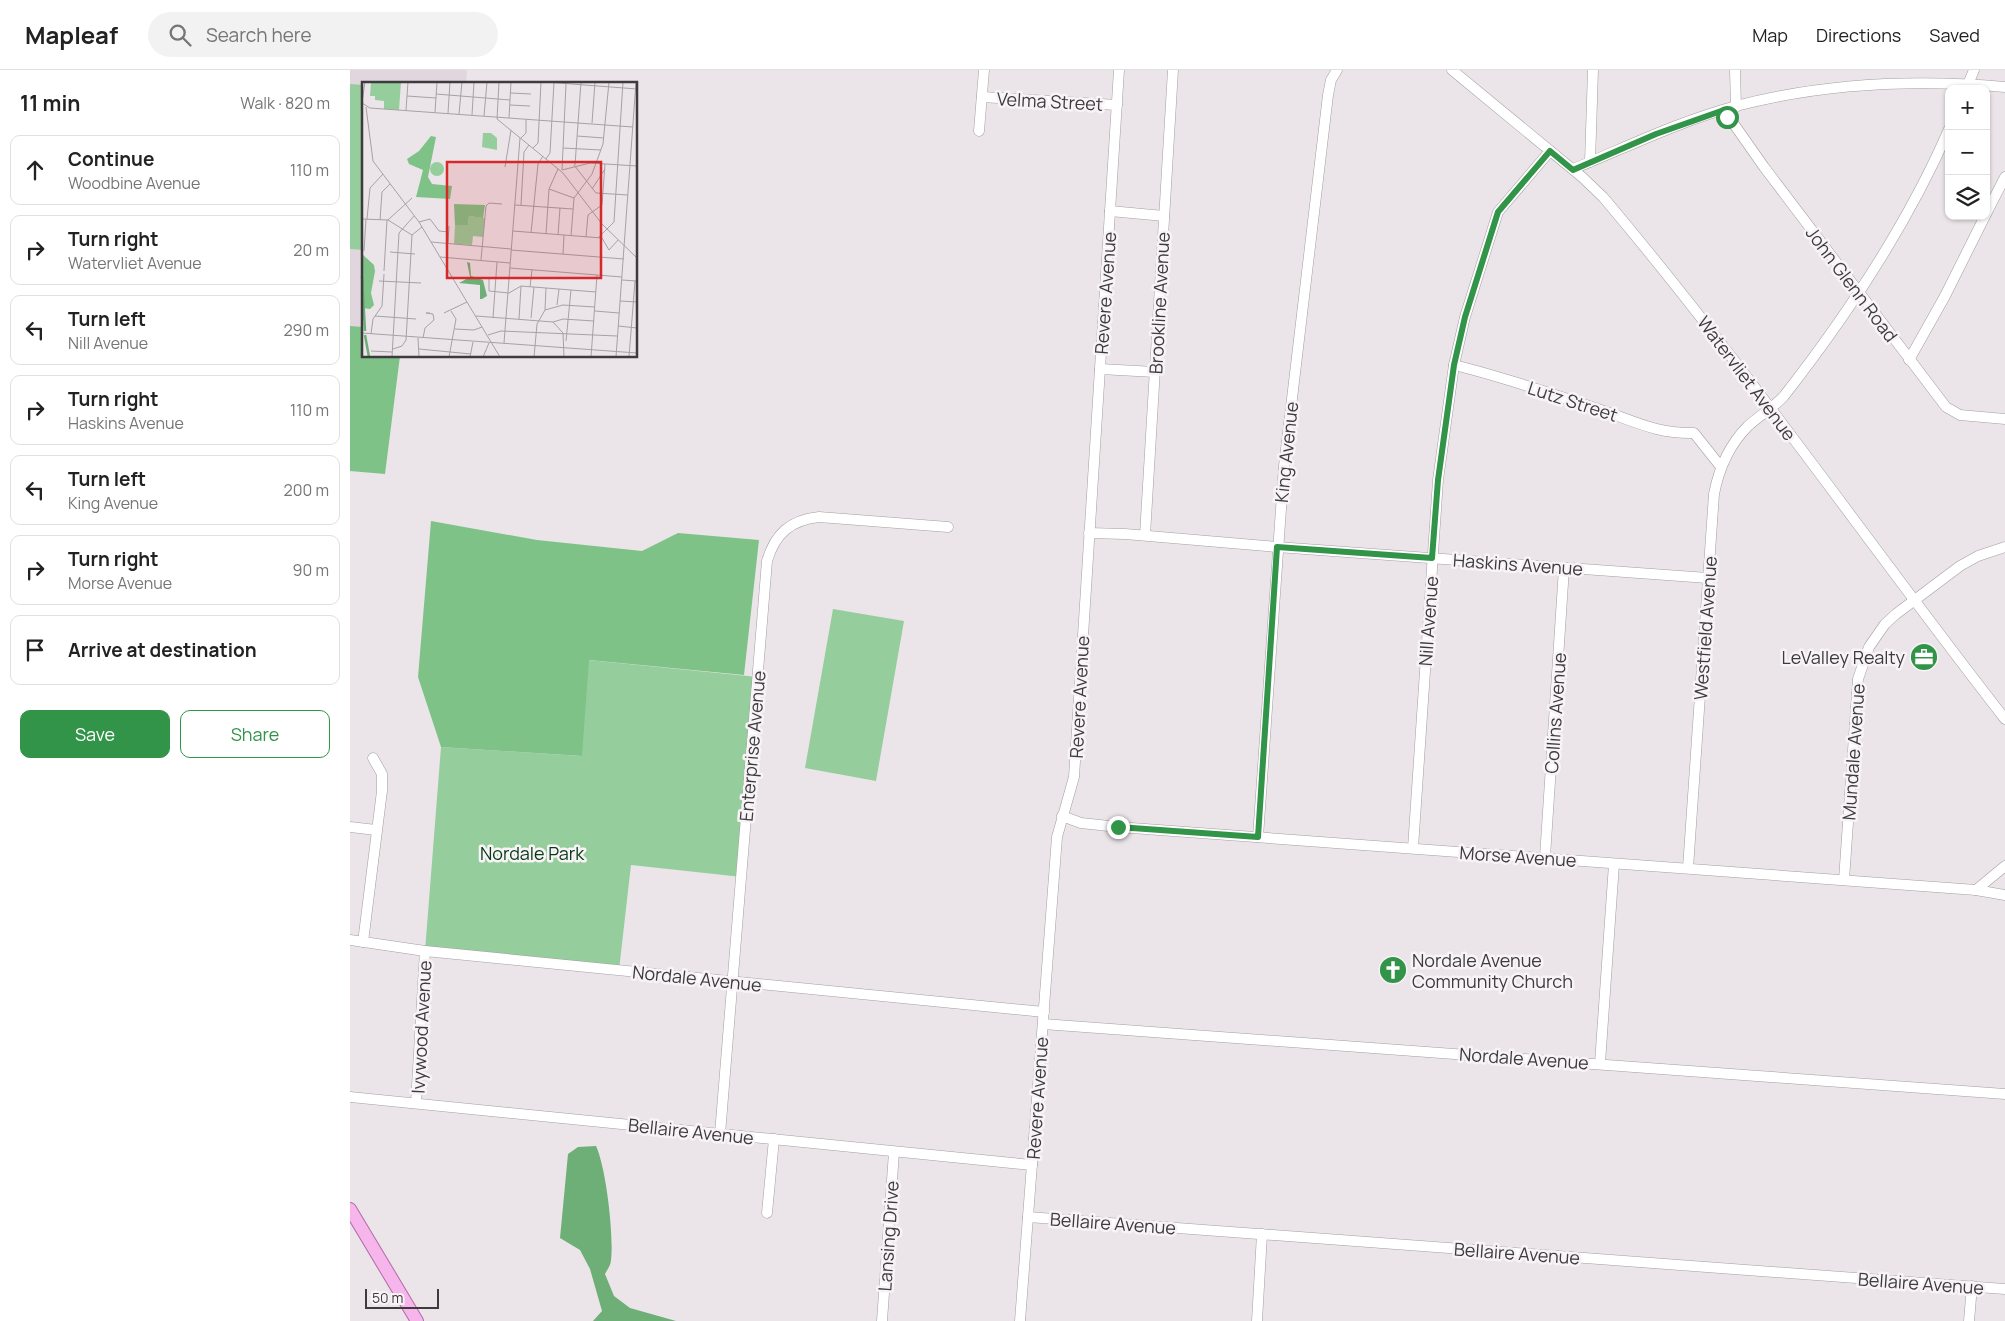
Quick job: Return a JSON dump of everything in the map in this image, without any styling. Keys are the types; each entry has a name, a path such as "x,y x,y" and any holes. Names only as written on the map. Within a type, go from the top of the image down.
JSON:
{"main road":[{"path":"350,1209 417,1321"}],"street":[{"path":"979,130 984,70"},
{"name":"Revere Avenue","path":"1020,1321 1057,838 1074,777 1119,70"},
{"name":"Brookline Avenue","path":"1145,535 1173,70"},
{"name":"King Avenue","path":"1258,837 1284,466 1327,105 1331,80 1337,70"},
{"name":"Watervliet Avenue","path":"1452,70 1603,197 1638,238 1724,345 2005,719"},
{"path":"1590,162 1593,70"},
{"path":"1735,70 1736,107"},
{"path":"1968,85 1974,70"},
{"path":"1573,170 1656,134 1736,107 1813,91 1856,86 1895,83 1945,86"},
{"path":"1990,87 2005,87"},
{"name":"Velma Street","path":"982,97 1117,105"},
{"name":"John Glenn Road","path":"1724,110 1764,167 1946,408 1960,415 2005,419"},
{"name":"Westfield Avenue","path":"1688,868 1714,494 1721,467 1732,446 1748,427 1772,409 1818,353 1860,294 1911,206 1949,130"},
{"name":"Nill Avenue","path":"1413,848 1438,480 1454,365 1465,317 1498,212 1550,151"},
{"path":"1990,207 2005,177"},
{"path":"1110,211 1164,216"},
{"path":"1909,360 1945,296 1983,220"},
{"name":"Lutz Street","path":"1454,365 1553,394 1648,428 1694,433 1721,467"},
{"path":"1100,369 1155,372"},
{"name":"Enterprise Avenue","path":"720,1134 767,561 770,551 782,532 804,519 819,517 948,527"},
{"name":"Haskins Avenue","path":"1089,533 1145,535 1277,547 1708,578"},
{"name":"Mundale Avenue","path":"1844,880 1858,679 1864,659 1876,636 1896,614 1966,562 2005,547"},
{"name":"Collins Avenue","path":"1545,857 1564,568"},
{"path":"362,942 382,791 382,774 374,758"},
{"name":"Morse Avenue","path":"1062,816 1081,822 1118,827 1976,890 2005,895"},
{"path":"350,827 376,830"},
{"path":"1600,1064 1614,864"},
{"path":"1976,890 2004,869"},
{"name":"Nordale Avenue","path":"350,940 425,951 1044,1012"},
{"name":"Ivywood Avenue","path":"416,1103 425,951"},
{"name":"Nordale Avenue","path":"1043,1024 2005,1094"},
{"name":"Bellaire Avenue","path":"350,1097 1032,1165"},
{"path":"767,1213 774,1139"},
{"name":"Lansing Drive","path":"882,1321 894,1152"},
{"name":"Bellaire Avenue","path":"1028,1217 2005,1289"},
{"path":"1257,1321 1262,1234"},
{"path":"1969,1321 1972,1286"}],"shaded area":[{"path":"350,70 467,70 466,82 362,82 362,327 350,326"},
{"path":"350,326 362,327 362,358 400,358 385,474 350,471"},
{"path":"431,521 537,540 642,551 678,533 759,540 744,675 589,660 582,756 441,747 418,677"},
{"path":"596,1146 603,1169 610,1219 611,1262 605,1274 614,1296 630,1308 676,1321 593,1321 602,1311 590,1269 580,1250 560,1238 568,1154 578,1147"}],"green space":[{"path":"350,84 362,85 362,250 350,249"},
{"path":"833,609 904,621 876,781 805,768"},
{"name":"Nordale Park","path":"588,660 758,677 742,877 631,865 619,970 425,951 441,747 581,756"}],"place":[{"name":"LeValley Realty","path":"1924,657"},
{"name":"Nordale Avenue Community Church","path":"1393,970"}],"route":[{"path":"1118,827 1258,837 1277,547 1432,558 1438,480 1454,365 1465,317 1498,212 1550,151 1573,170 1685,123 1724,110 1727,117"}]}
